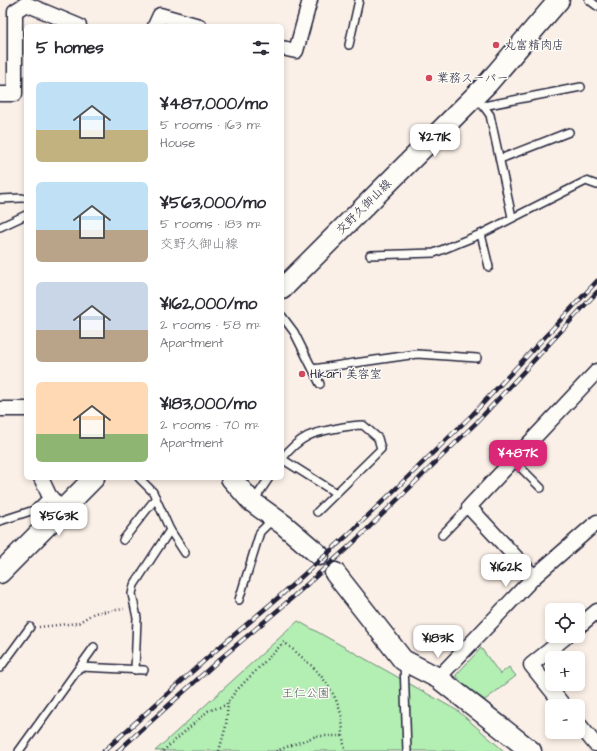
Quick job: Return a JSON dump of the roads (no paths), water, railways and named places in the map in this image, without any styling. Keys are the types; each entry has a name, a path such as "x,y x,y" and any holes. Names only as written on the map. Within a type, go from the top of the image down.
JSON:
{"main road":[{"name":"交野久御山線","path":"284,287 480,101 559,0"},
{"path":"0,573 92,480"},
{"path":"233,480 253,502 274,517 319,555"},
{"path":"336,573 404,660 438,678 531,751"}],"street":[{"path":"284,48 296,51 310,0"},
{"path":"0,94 15,94 15,10 26,4 74,24"},
{"path":"156,24 160,15 192,24"},
{"path":"534,576 469,507 597,371"},
{"path":"0,409 24,409"},
{"path":"42,480 49,494 62,511"},
{"path":"438,678 534,576 597,522"},
{"path":"585,621 597,612"},
{"path":"558,643 531,665 558,699"},
{"path":"585,734 593,746"}],"lane":[{"path":"349,45 359,0"},
{"path":"589,0 597,6"},
{"path":"512,217 490,115 480,101 581,87"},
{"path":"500,159 569,132"},
{"path":"370,255 434,254 481,234 512,217 586,181 597,185"},
{"path":"0,199 22,198"},
{"path":"0,227 24,217"},
{"path":"481,234 489,267"},
{"path":"284,319 294,332 320,384"},
{"path":"312,369 416,354 477,358"},
{"path":"284,456 287,452 308,436 353,425 363,425 378,438 381,449 317,512"},
{"path":"284,460 336,493"},
{"path":"513,460 541,488"},
{"path":"141,480 153,492 170,530 185,553"},
{"path":"253,502 268,480"},
{"path":"0,521 34,510 49,494"},
{"path":"123,540 156,498"},
{"path":"442,534 469,507"},
{"path":"239,600 260,532 274,517"},
{"path":"135,670 137,618 132,594 134,585 170,530"},
{"path":"0,668 30,628"},
{"path":"19,751 94,647"},
{"path":"404,660 407,751"},
{"path":"81,667 144,670"}],"railway":[{"path":"104,751 215,651 279,597 349,534 472,415 597,281"},
{"path":"118,751 220,659 284,605 354,542 477,422 597,292"}],"place":[{"name":"丸富精肉店","path":"496,45"},
{"name":"業務スーパー","path":"429,78"},
{"name":"Hikari 美容室","path":"302,374"}],"park label":[{"name":"王仁公園","path":"306,693"}]}
